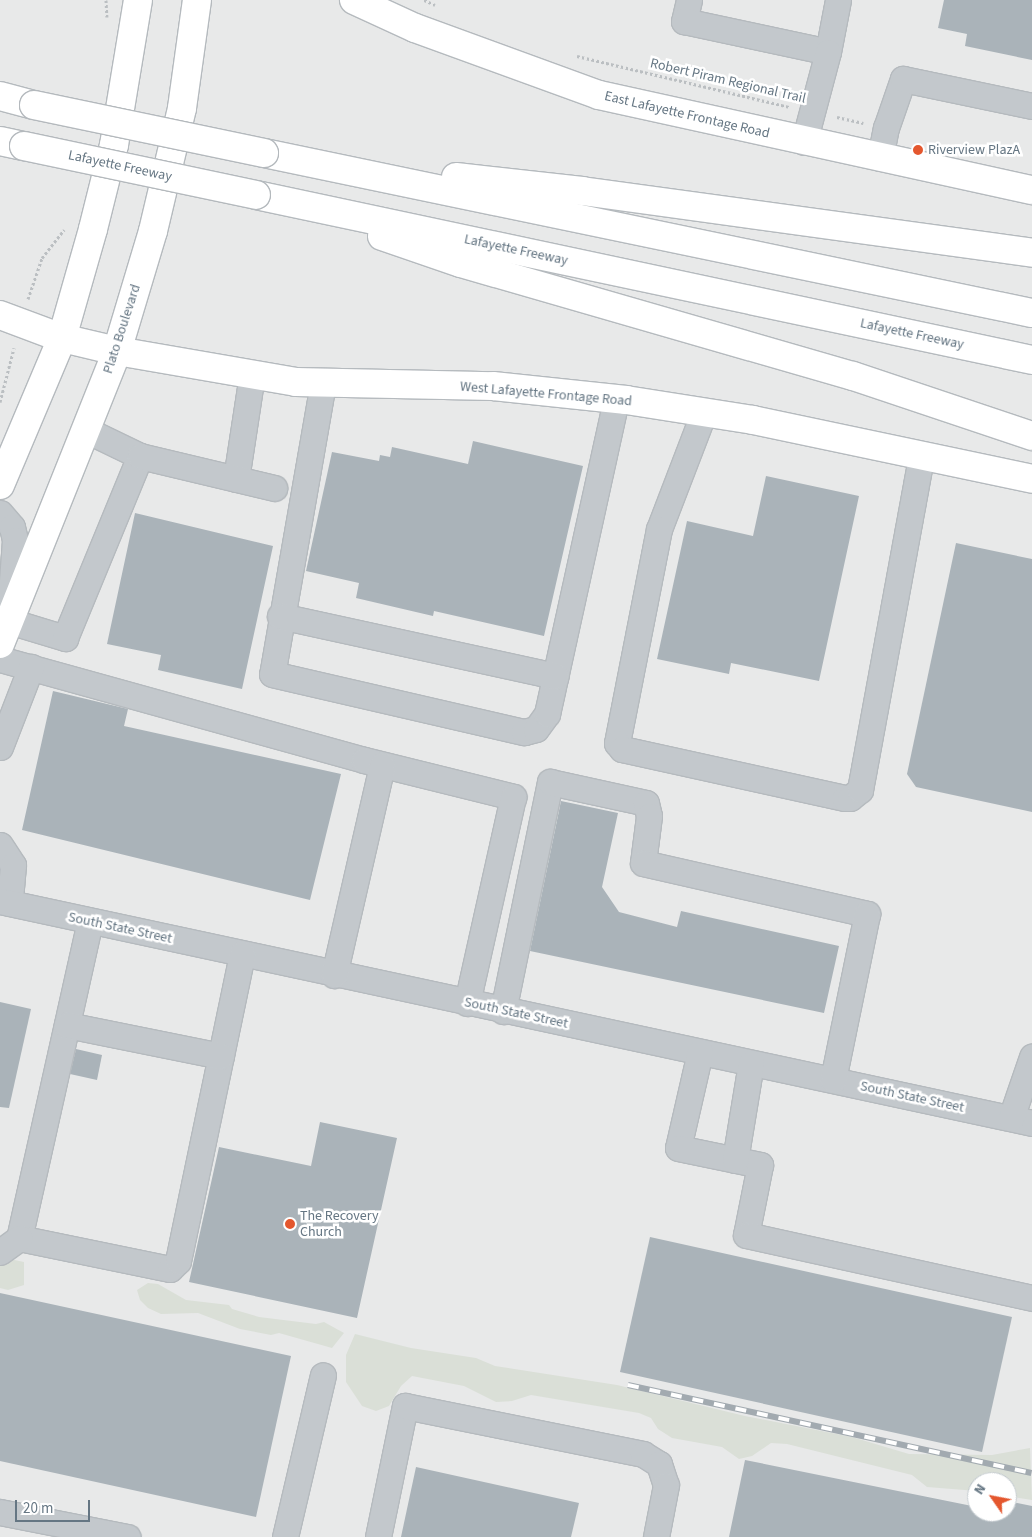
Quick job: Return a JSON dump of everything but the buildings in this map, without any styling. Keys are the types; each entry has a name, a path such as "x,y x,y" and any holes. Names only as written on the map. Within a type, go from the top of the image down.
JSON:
{"main road":[{"path":"0,485 62,338 114,145 138,0"},
{"name":"Plato Boulevard","path":"4,632 117,351 153,231 182,108 197,0"},
{"name":"East Lafayette Frontage Road","path":"354,0 415,28 599,95 804,142 1032,190"},
{"path":"0,96 34,105 1032,313"},
{"name":"Lafayette Freeway","path":"12,144 1032,360"},
{"path":"292,159 582,191 1032,253"},
{"path":"284,201 453,261 853,376 1032,436"},
{"name":"West Lafayette Frontage Road","path":"0,315 62,338 117,351 252,375 323,383 493,386 616,399 704,412 1032,479"}],"street":[{"path":"689,0 684,20 828,52"},
{"path":"804,142 814,112 838,0"},
{"path":"880,158 886,128 903,79 1032,106"},
{"path":"236,479 252,375"},
{"path":"323,383 280,616 272,674 524,732 536,729 543,723 556,676 616,399"},
{"path":"704,412 658,529 617,743 622,749 845,798 850,798 860,790 921,456"},
{"path":"86,430 140,456 274,488"},
{"path":"0,513 12,527 15,540 4,632 65,638 140,456"},
{"path":"280,616 556,676"},
{"path":"0,659 382,765 513,797 480,952 467,1003"},
{"path":"0,747 31,667"},
{"path":"334,975 382,765"},
{"path":"503,1011 550,782 646,803 649,816 643,862 867,914 833,1080"},
{"path":"0,845 13,865 5,902"},
{"name":"South State Street","path":"5,902 334,975 1022,1120"},
{"path":"90,921 67,1024 9,1245 170,1269 178,1261 242,954"},
{"path":"67,1024 221,1056"},
{"path":"700,1052 678,1148 760,1165 746,1235 1032,1298"},
{"path":"1022,1120 1032,1057"},
{"path":"735,1160 751,1063"},
{"path":"285,1537 323,1374"},
{"path":"378,1537 405,1406 643,1454 659,1464 666,1485 656,1537"},
{"path":"0,1512 128,1537"}],"path":[{"path":"424,0 441,8"},
{"name":"Robert Piram Regional Trail","path":"571,55 886,128"},
{"path":"0,402 11,357"}],"shaded area":[{"path":"0,0 1032,0 1032,1537 0,1537"},
{"path":"0,1257 24,1262 24,1285 8,1290 0,1288"},
{"path":"148,1283 158,1284 186,1300 229,1305 232,1309 259,1317 316,1324 324,1322 344,1333 332,1348 279,1333 271,1335 240,1329 198,1313 161,1314 148,1308 140,1300 137,1290"},
{"path":"355,1334 411,1348 476,1358 495,1366 617,1385 745,1416 852,1437 909,1454 992,1455 1030,1448 1032,1500 1017,1498 1017,1472 967,1472 967,1490 927,1487 912,1475 787,1444 771,1443 752,1456 739,1459 722,1447 672,1438 658,1429 651,1418 639,1413 531,1395 512,1401 496,1402 464,1386 412,1376 401,1386 389,1406 376,1411 362,1406 346,1382 346,1355"}],"railway":[{"path":"628,1385 1032,1473"}],"place":[{"name":"Riverview PlazA","path":"918,150"},
{"name":"The Recovery Church","path":"290,1224"}]}
